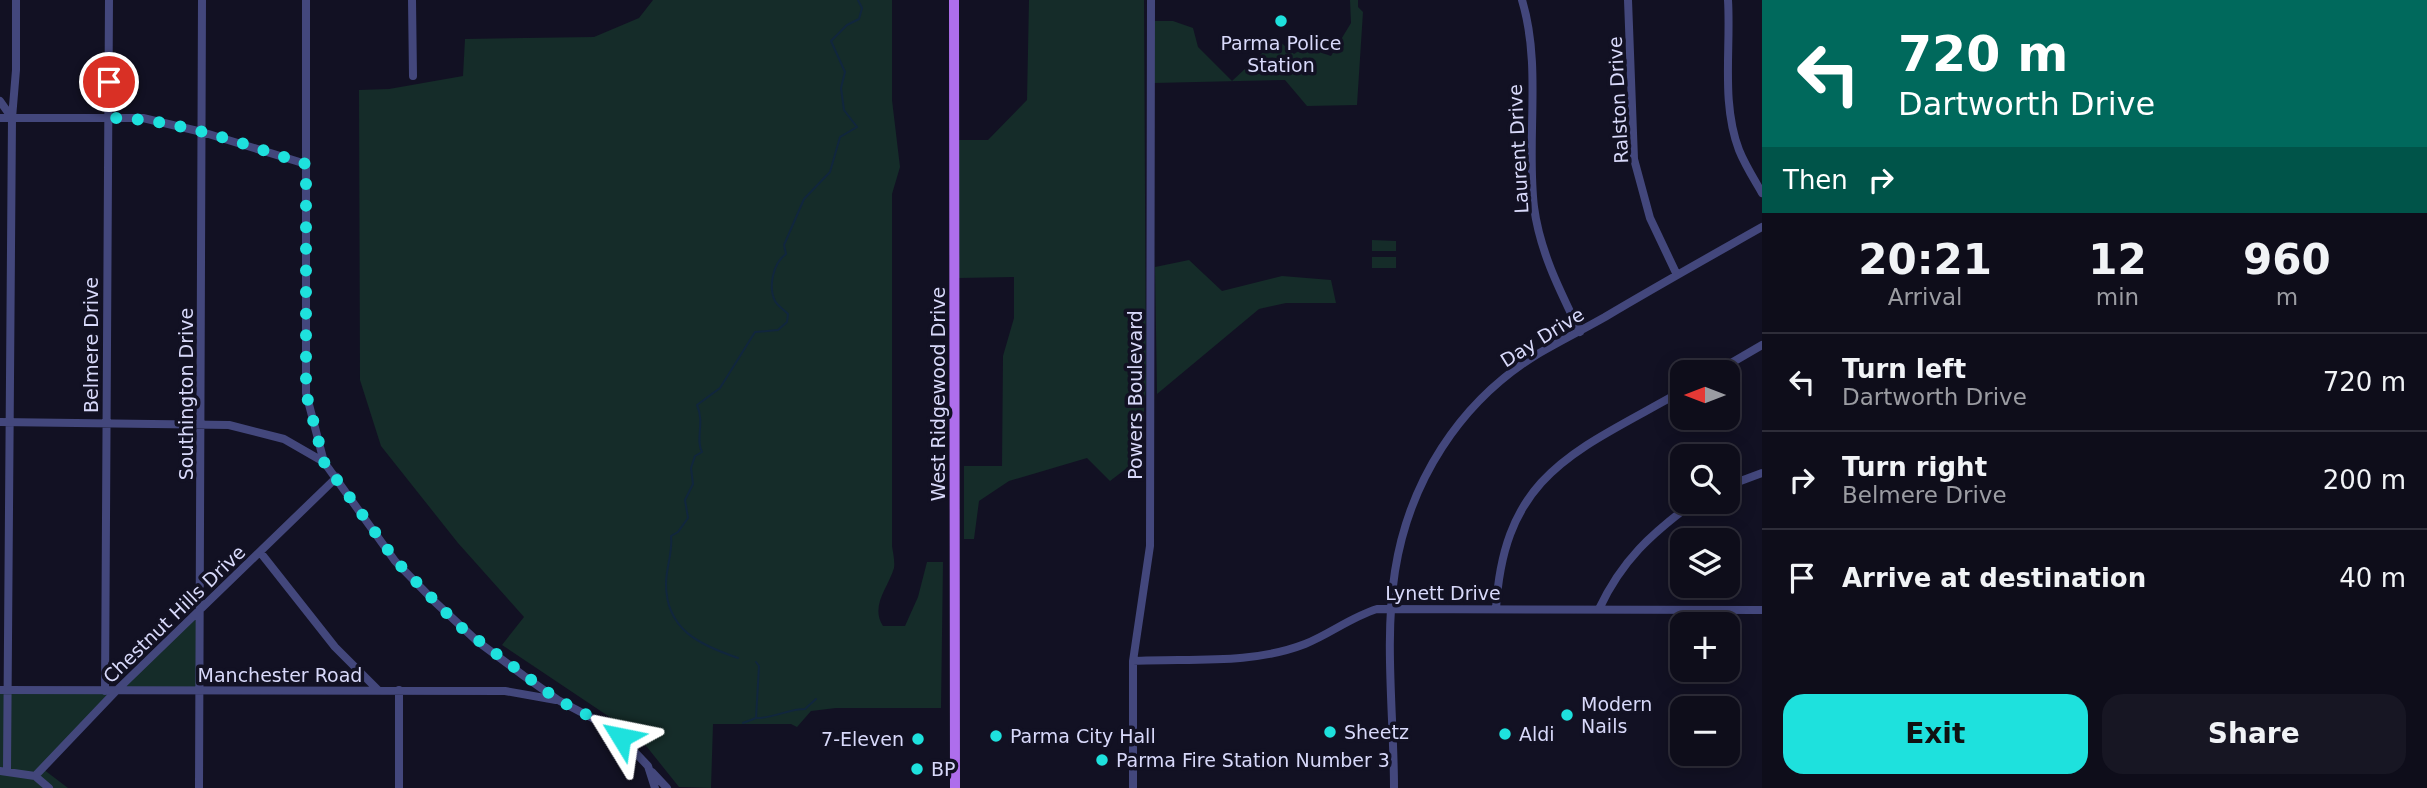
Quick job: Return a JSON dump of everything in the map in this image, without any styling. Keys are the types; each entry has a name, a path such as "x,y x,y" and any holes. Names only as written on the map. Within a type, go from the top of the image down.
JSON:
{"main road":[{"name":"West Ridgewood Drive","path":"954,0 955,788"}],"street":[{"path":"16,0 5,422 4,770 35,775 49,788"},
{"name":"Belmere Drive","path":"105,691 109,0"},
{"name":"Southington Drive","path":"199,788 202,0"},
{"path":"306,0 306,393 324,462"},
{"path":"412,0 413,76"},
{"name":"Powers Boulevard","path":"1133,788 1133,660 1150,546 1151,0"},
{"name":"Laurent Drive","path":"1522,0 1530,41 1534,208 1551,273 1580,332"},
{"name":"Ralston Drive","path":"1628,0 1634,159 1650,218 1677,275"},
{"path":"1728,0 1729,105 1733,129 1739,150 1762,193"},
{"path":"0,101 12,118"},
{"path":"0,118 143,118 202,132 306,164"},
{"name":"Day Drive","path":"1394,788 1392,609 1398,558 1410,509 1430,463 1457,425 1499,383 1534,356 1762,227"},
{"path":"1736,360 1762,345"},
{"path":"1496,609 1498,570 1507,538 1534,489 1555,466 1670,398"},
{"path":"5,422 229,425 284,439 324,462 396,561 458,625 558,700 612,729 667,788"},
{"path":"1740,481 1762,473"},
{"name":"Chestnut Hills Drive","path":"35,775 116,691 201,612 337,477"},
{"path":"1599,609 1613,578 1651,533 1677,514"},
{"path":"260,552 335,647 378,690"},
{"name":"Lynett Drive","path":"1133,660 1258,656 1306,644 1355,616 1377,609 1762,610"},
{"path":"517,692 524,676"},
{"name":"Manchester Road","path":"4,690 517,692 558,700"},
{"path":"398,690 398,788"},
{"path":"652,772 655,788"}],"green space":[{"path":"653,0 892,0 892,100 900,167 892,194 894,565 879,604 879,619 883,626 905,626 918,597 927,562 943,562 941,708 836,708 811,711 797,727 791,724 713,724 711,788 679,787 647,747 626,728 502,645 524,617 458,543 381,446 360,380 359,90 389,89 463,76 465,39 594,37 639,18"},
{"path":"1029,0 1144,0 1146,387 1140,458 1110,481 1087,458 1009,481 979,501 974,539 964,539 964,466 1002,466 1003,356 1014,318 1014,277 959,278 959,140 988,140 1027,100"},
{"path":"1350,0 1358,0 1358,7 1363,12 1357,105 1307,106 1285,80 1154,83 1153,21 1173,21 1193,28 1198,47 1232,81 1277,39 1294,54 1305,47 1331,56 1351,23"},
{"path":"1372,240 1396,241 1396,251 1372,251"},
{"path":"1372,257 1396,257 1396,268 1372,268"},
{"path":"1189,260 1222,291 1282,276 1331,280 1336,303 1286,303 1259,309 1157,394 1155,267"},
{"path":"201,612 199,691 116,691"},
{"path":"0,690 116,691 43,769 68,788 0,788"}],"waterway":[{"path":"738,658 699,641 679,624 672,613 666,584 671,536 678,532 688,518 685,500 693,484 691,468 695,456 702,452 697,405 720,388 755,332 778,330 787,322 788,314 776,303 773,295 775,269 786,254 784,245 804,199 830,172 840,137 857,127 844,110 841,88 845,72 831,41 847,25 859,19 862,8 858,0"},
{"path":"743,723 756,718 759,666 756,662"},
{"path":"757,718 805,709 816,699"}],"place":[{"name":"Parma Police Station","path":"1281,21"},
{"name":"Modern Nails","path":"1567,715"},
{"name":"Sheetz","path":"1330,732"},
{"name":"Aldi","path":"1505,734"},
{"name":"Parma City Hall","path":"996,736"},
{"name":"7-Eleven","path":"918,739"},
{"name":"Parma Fire Station Number 3","path":"1102,760"},
{"name":"BP","path":"917,769"}],"route":[{"path":"109,82 109,118 143,118 202,132 306,164 306,393 324,462 382,544 458,625 558,700 601,722 621,737"}]}
